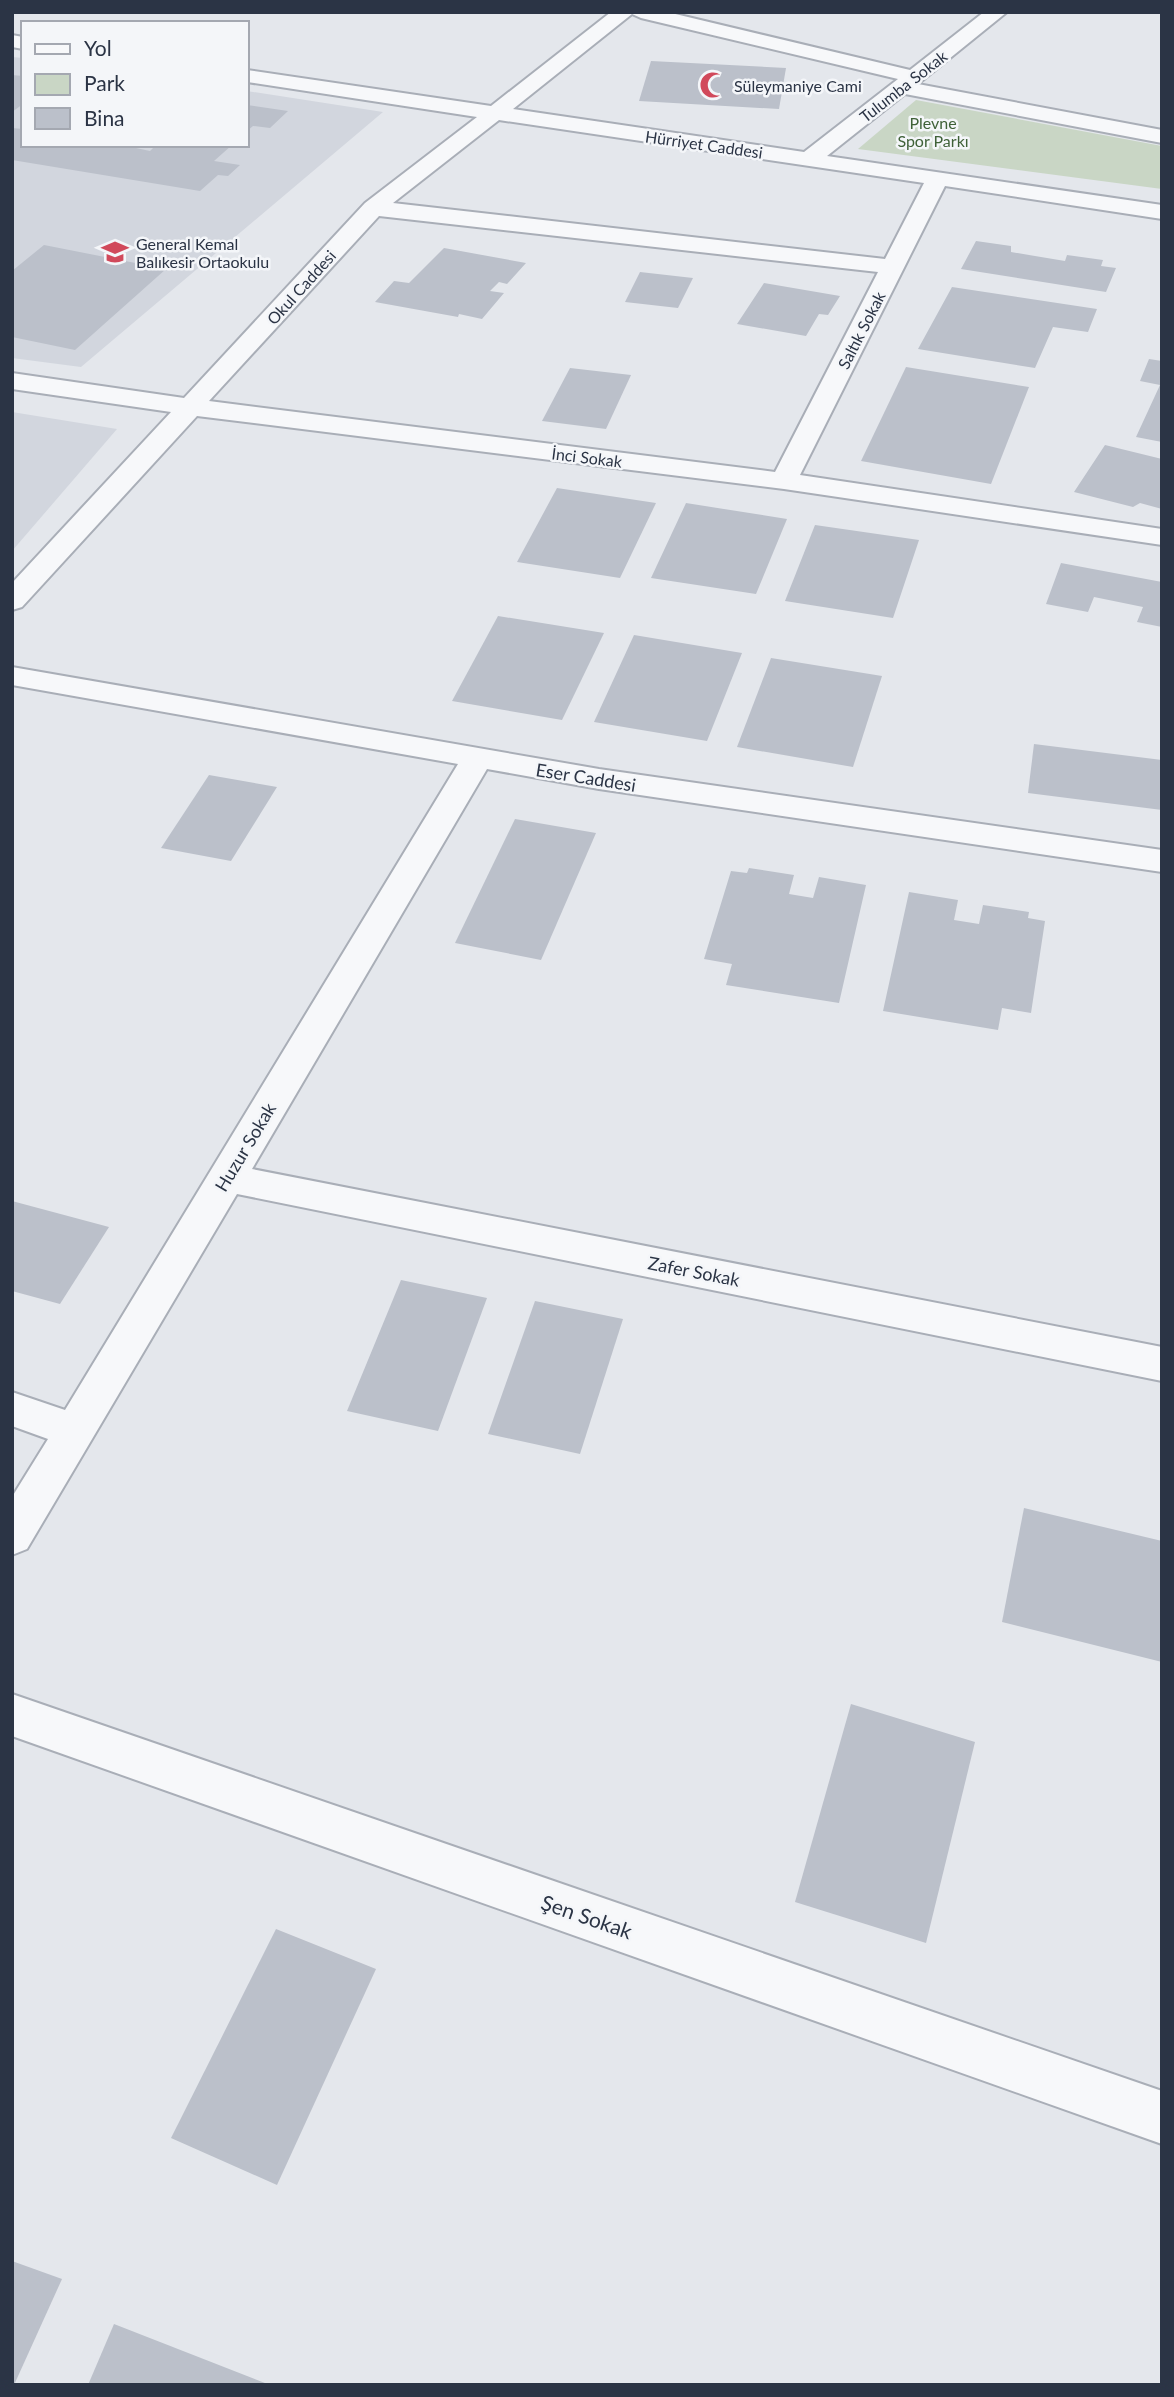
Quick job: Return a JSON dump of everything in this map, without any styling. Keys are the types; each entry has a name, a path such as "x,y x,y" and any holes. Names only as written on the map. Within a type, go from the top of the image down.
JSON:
{"street":[{"name":"Okul Caddesi","path":"12,601 373,208 624,12"},
{"path":"641,12 907,82 1162,137"},
{"name":"Tulumba Sokak","path":"809,159 997,12"},
{"name":"Hürriyet Caddesi","path":"248,76 1162,212"},
{"name":"Saltık Sokak","path":"784,481 938,178"},
{"path":"373,208 893,267"},
{"name":"İnci Sokak","path":"12,381 191,407 784,481 1162,537"},
{"name":"Eser Caddesi","path":"12,676 612,781 1162,861"},
{"name":"Huzur Sokak","path":"12,1536 477,759"},
{"name":"Zafer Sokak","path":"227,1178 1162,1364"},
{"path":"12,1409 76,1431"},
{"name":"Şen Sokak","path":"12,1714 1162,2118"}],"shaded area":[{"name":"General Kemal Balıkesir Ortaokulu","path":"12,57 21,58 21,147 248,147 248,91 383,112 81,367 12,358"},
{"path":"12,412 117,429 12,551"}],"green space":[{"name":"Plevne Spor Parkı","path":"916,100 1162,146 1162,189 858,149"}],"building":[{"name":"Süleymaniye Cami","path":"651,61 786,68 779,109 639,101"},
{"path":"12,75 21,76 21,105 12,112"},
{"path":"248,105 288,111 270,128 253,126 248,130"},
{"path":"12,128 21,129 21,147 131,147 150,151 154,147 230,147 214,161 240,165 228,176 218,175 200,191 12,160"},
{"path":"976,241 1011,246 1011,252 1065,261 1067,255 1103,260 1101,266 1116,268 1106,292 961,269"},
{"path":"44,245 166,269 75,350 12,337 12,271"},
{"path":"444,248 526,263 507,284 499,282 490,291 504,293 482,319 375,302 394,281 409,283"},
{"path":"640,272 693,278 678,308 625,302"},
{"path":"764,283 840,296 828,315 819,314 806,336 737,324"},
{"path":"952,287 1097,309 1088,332 1053,327 1035,368 918,349"},
{"path":"1149,359 1162,361 1162,442 1136,437 1160,385 1140,381"},
{"path":"906,367 1029,387 991,484 861,461"},
{"path":"570,368 631,375 606,429 542,421"},
{"path":"1105,445 1162,459 1162,509 1140,503 1133,507 1074,492"},
{"path":"557,488 656,503 620,578 517,562"},
{"path":"686,503 787,519 756,594 651,578"},
{"path":"815,525 919,540 893,618 785,601"},
{"path":"1061,563 1162,582 1162,627 1137,622 1143,607 1094,597 1088,612 1046,604"},
{"path":"498,616 604,633 562,720 452,701"},
{"path":"634,635 742,653 707,741 594,722"},
{"path":"771,658 882,676 853,767 737,747"},
{"path":"1034,744 1162,760 1162,810 1028,793"},
{"path":"209,775 277,787 231,861 161,848"},
{"path":"515,819 596,833 541,960 455,943"},
{"path":"749,868 794,875 789,894 813,898 819,877 866,885 839,1003 726,985 732,964 704,959 731,871 747,873"},
{"path":"909,892 958,900 954,920 979,924 983,905 1029,912 1028,918 1045,921 1031,1013 1002,1008 998,1030 883,1011"},
{"path":"12,1201 109,1227 60,1304 12,1291"},
{"path":"401,1280 487,1298 438,1431 347,1411"},
{"path":"535,1301 623,1319 580,1454 488,1434"},
{"path":"1024,1508 1162,1541 1162,1662 1002,1622"},
{"path":"851,1704 975,1742 926,1943 795,1902"},
{"path":"276,1929 376,1969 277,2185 171,2138"},
{"path":"12,2261 62,2279 14,2385 12,2385"},
{"path":"114,2324 270,2385 88,2385"}],"place":[{"name":"Süleymaniye Cami","path":"713,85"},
{"name":"General Kemal Balıkesir Ortaokulu","path":"115,252"}]}
